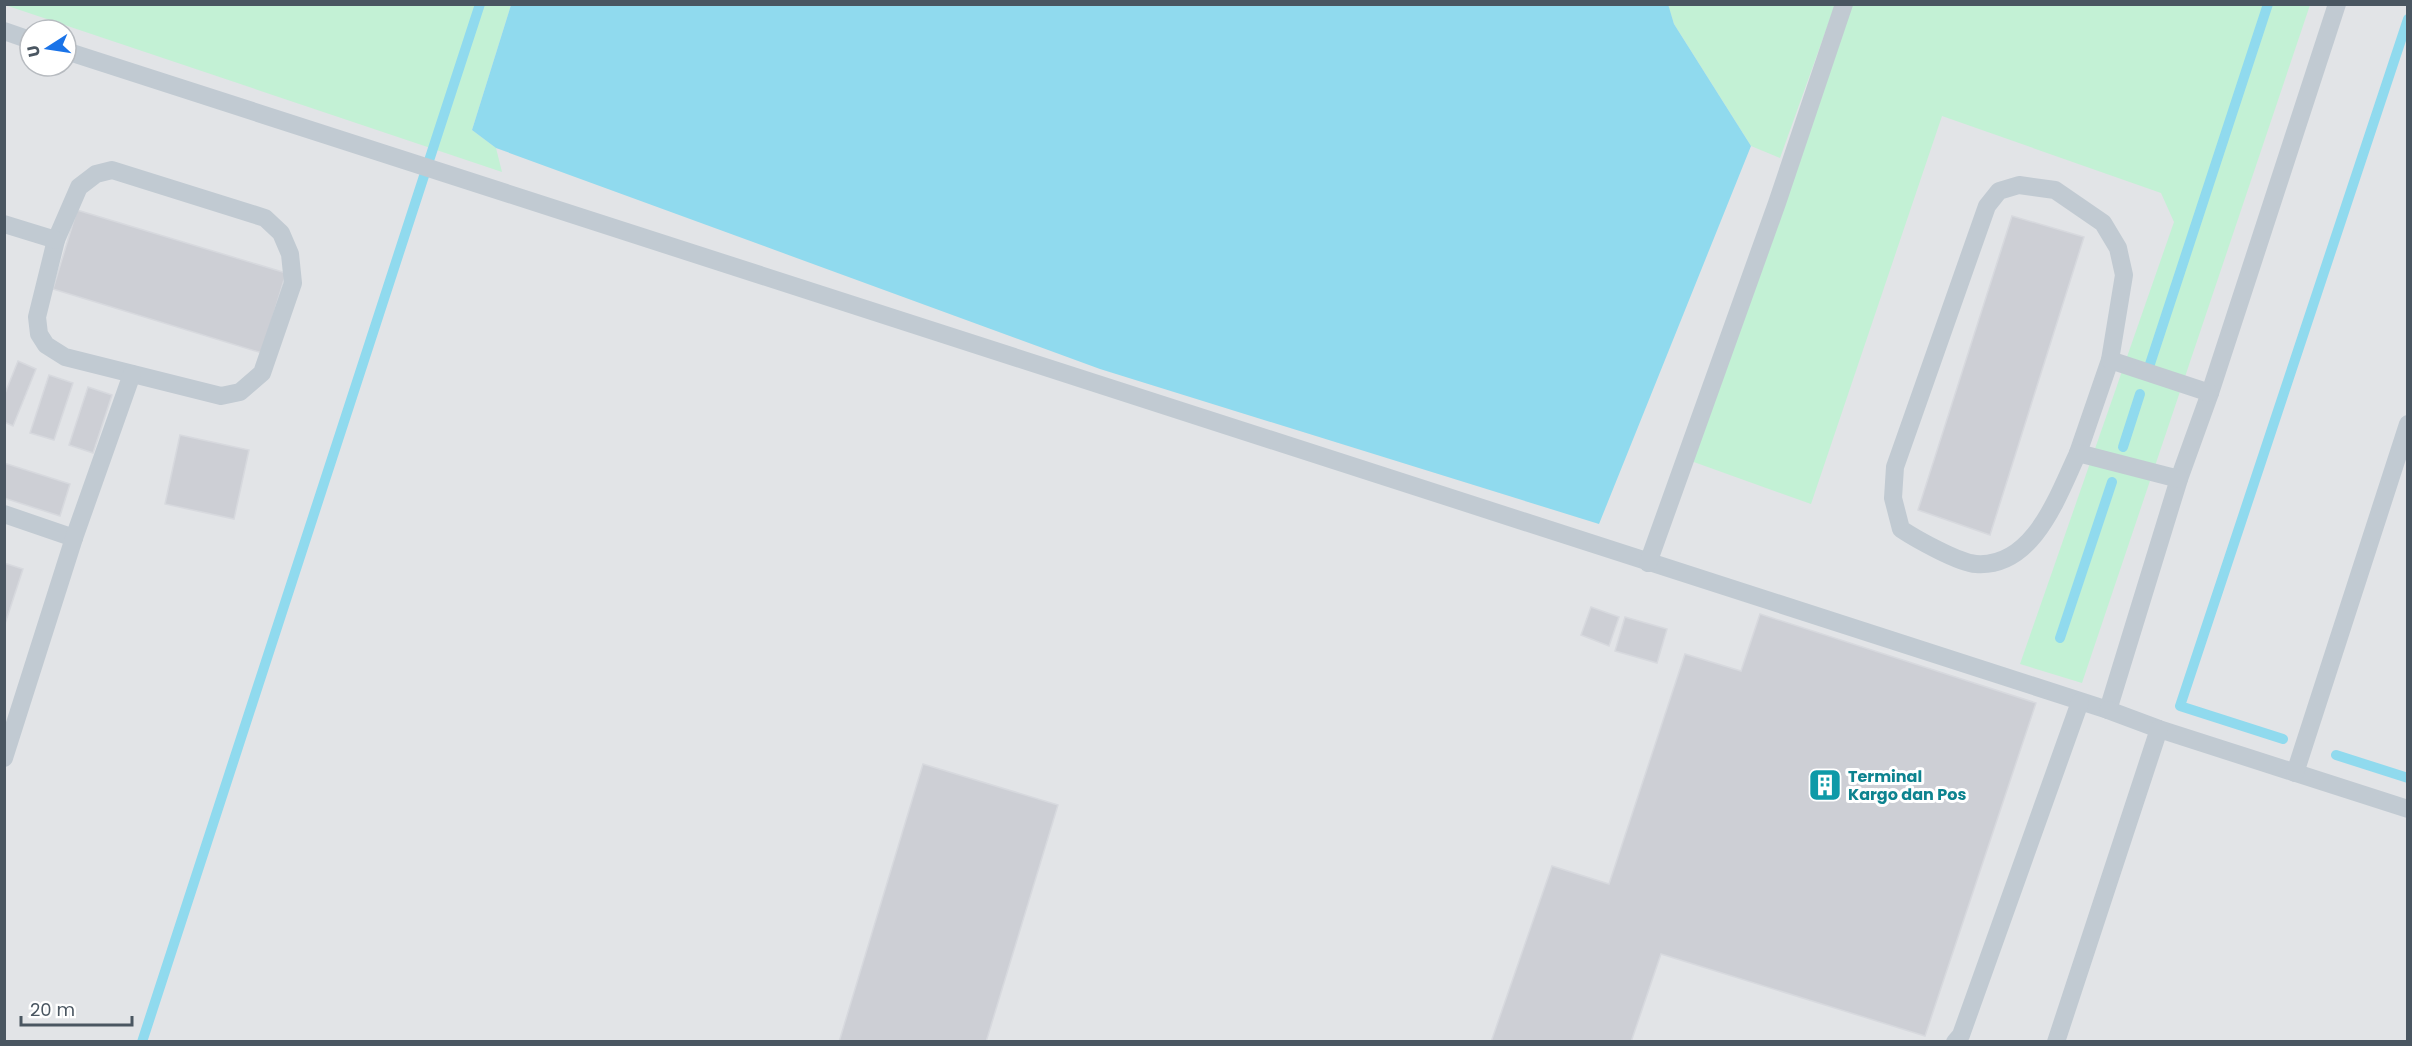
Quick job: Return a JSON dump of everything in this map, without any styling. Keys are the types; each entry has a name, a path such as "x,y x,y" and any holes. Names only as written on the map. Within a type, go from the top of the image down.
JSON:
{"lane":[{"path":"1648,563 1777,203 1844,4"},
{"path":"2108,710 2179,479 2210,393 2337,4"},
{"path":"78,55 2108,710 2159,729 2408,809"},
{"path":"112,170 265,218 281,233 290,254 293,283 262,373 240,392 221,396 65,357 46,345 39,334 37,317 56,240 79,187 96,174 112,170"},
{"path":"2019,185 2055,190 2103,223 2118,248 2124,275 2110,360 2078,453 2050,512 2021,551 2002,562 1975,564 1922,543 1901,530 1893,498 1895,466 1987,206 1999,191 2019,185"},
{"path":"4,224 56,240"},
{"path":"2110,360 2210,393"},
{"path":"4,758 74,538 132,374"},
{"path":"2295,773 2408,424"},
{"path":"2078,453 2179,479"},
{"path":"4,514 74,538"},
{"path":"1955,1041 1961,1035 2080,702"},
{"path":"2056,1041 2159,729"}],"shaded area":[{"path":"5,5 2407,5 2407,1041 5,1041"}],"green space":[{"path":"5,5 511,5 472,130 496,148 502,172 78,30 78,18 44,18"},
{"path":"1668,5 1835,5 1780,158 1751,146 1674,24"},
{"path":"1850,5 2310,5 2082,683 2020,664 2174,222 2161,193 1942,116 1811,504 1691,461"}],"water":[{"path":"1668,4 1674,24 1751,146 1599,524 1100,369 496,148 472,130 511,5"}],"building":[{"path":"77,210 286,273 262,353 53,289"},
{"path":"2012,216 2084,237 1990,535 1918,510"},
{"path":"18,361 36,369 13,426 4,422 4,396"},
{"path":"49,375 73,383 54,440 30,433"},
{"path":"88,387 112,395 93,453 69,445"},
{"path":"180,435 249,450 234,519 165,504"},
{"path":"4,463 70,484 60,516 4,498"},
{"path":"4,563 23,569 4,627"},
{"path":"1591,607 1619,617 1609,646 1581,635"},
{"name":"Terminal Kargo dan Pos","path":"1760,614 2036,703 1925,1036 1661,954 1631,1042 1491,1042 1552,866 1609,884 1685,654 1741,671"},
{"path":"1625,617 1667,629 1657,663 1615,651"},
{"path":"923,764 1058,805 986,1042 839,1042"}],"waterway":[{"path":"142,1042 480,4"},
{"path":"2150,364 2268,4"},
{"path":"2283,739 2180,706 2408,19"},
{"path":"2123,447 2140,394"},
{"path":"2060,638 2112,482"},
{"path":"2336,755 2408,778"}],"place":[{"name":"Terminal Kargo dan Pos","path":"1825,785"}]}
